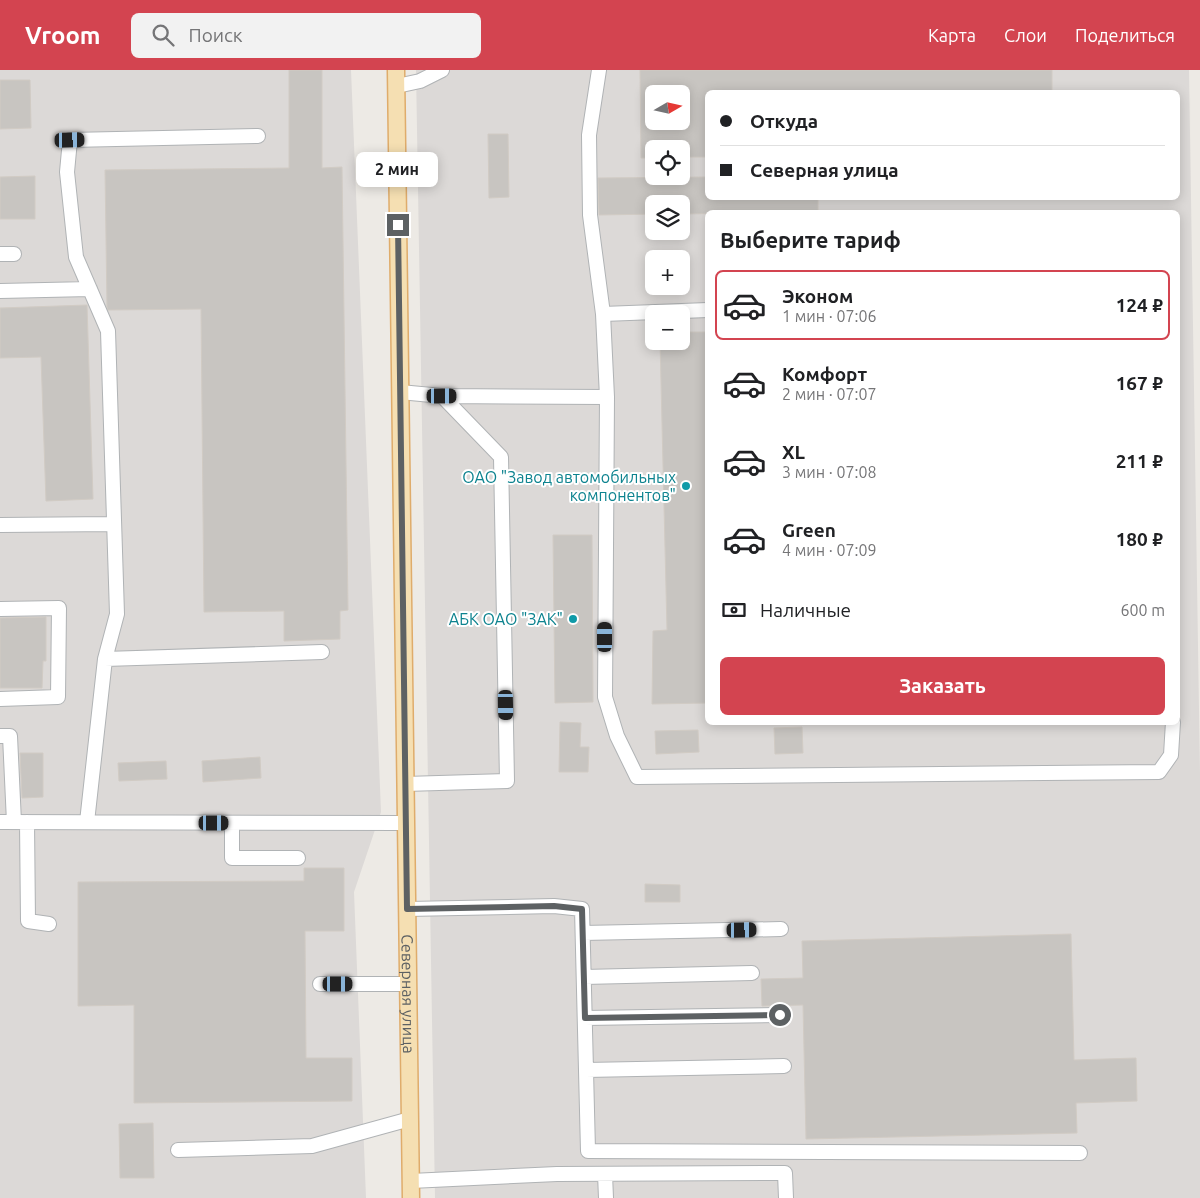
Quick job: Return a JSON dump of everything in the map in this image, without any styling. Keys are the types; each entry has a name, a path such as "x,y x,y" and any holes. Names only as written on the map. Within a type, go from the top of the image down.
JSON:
{"main road":[{"name":"Северная улица","path":"397,78 411,1198"}],"lane":[{"path":"397,78 420,82 442,70"},
{"path":"599,70 589,135 590,215 603,314 607,397 605,697 617,736 637,777 1159,772 1171,754 1173,725"},
{"path":"87,822 105,659 117,614 108,331 76,257 67,172 70,140 258,136"},
{"path":"0,291 90,289"},
{"path":"603,314 705,310"},
{"path":"400,392 442,396 607,397"},
{"path":"405,784 507,782 501,457 442,396"},
{"path":"0,525 114,524"},
{"path":"0,609 59,608 58,697 0,698"},
{"path":"105,659 322,652"},
{"path":"0,736 10,736 6,796 14,822 28,920 49,924"},
{"path":"14,822 406,823"},
{"path":"232,823 232,858 298,858"},
{"path":"407,909 554,906 582,909 588,1151 1080,1153"},
{"path":"583,933 781,929"},
{"path":"584,977 752,973"},
{"path":"320,984 408,984"},
{"path":"585,1018 780,1015"},
{"path":"586,1070 784,1066"},
{"path":"178,1150 312,1146 410,1119"},
{"path":"411,1181 605,1174 785,1173 786,1198"},
{"path":"605,1174 606,1198"}],"shaded area":[{"path":"0,70 351,70 381,812 354,892 366,1198 0,1198"},
{"path":"416,70 1189,70 1200,774 1200,1198 435,1198"}],"building":[{"path":"289,70 322,70 322,168 342,167 348,610 340,611 340,639 284,641 284,611 204,612 201,309 108,310 107,307 105,170 289,168"},
{"path":"640,70 1052,70 1052,90 705,90 705,157 690,157 690,140 645,140 645,158 641,158"},
{"path":"0,80 30,80 31,128 0,129"},
{"path":"488,134 508,134 509,197 489,198"},
{"path":"35,176 35,219 0,219 0,177"},
{"path":"690,177 705,177 705,200 818,200 818,210 705,210 705,214 690,214 690,195 645,195 645,214 599,215 598,178 645,178 645,185 690,185"},
{"path":"87,305 93,499 46,501 41,357 0,358 0,308"},
{"name":"ОАО \"Завод автомобильных компонентов\"","path":"690,332 705,332 705,703 652,704 653,631 667,630 660,350 690,350"},
{"name":"АБК ОАО \"ЗАК\"","path":"553,535 592,535 593,702 555,703"},
{"path":"46,617 46,661 43,661 42,688 0,688 0,618"},
{"path":"560,722 581,723 580,747 589,747 588,772 559,772"},
{"path":"802,727 803,753 775,754 774,728"},
{"path":"698,730 699,752 656,754 655,731"},
{"path":"20,753 43,753 43,797 22,798"},
{"path":"260,757 261,778 203,782 202,761"},
{"path":"166,761 167,779 119,781 118,763"},
{"path":"304,868 344,868 344,931 305,931 306,1058 352,1058 352,1101 134,1103 134,1005 78,1006 78,882 304,881"},
{"path":"645,884 680,885 680,902 645,902"},
{"path":"1071,934 1074,1060 1136,1058 1137,1101 1076,1103 1077,1133 806,1139 803,1005 762,1006 761,979 803,978 802,941"},
{"path":"153,1123 154,1178 120,1178 119,1124"}],"place":[{"name":"ОАО \"Завод автомобильных компонентов\"","path":"686,486"},
{"name":"АБК ОАО \"ЗАК\"","path":"573,619"}],"route":[{"path":"398,225 407,909 554,906 582,909 585,1018 780,1015"}]}
